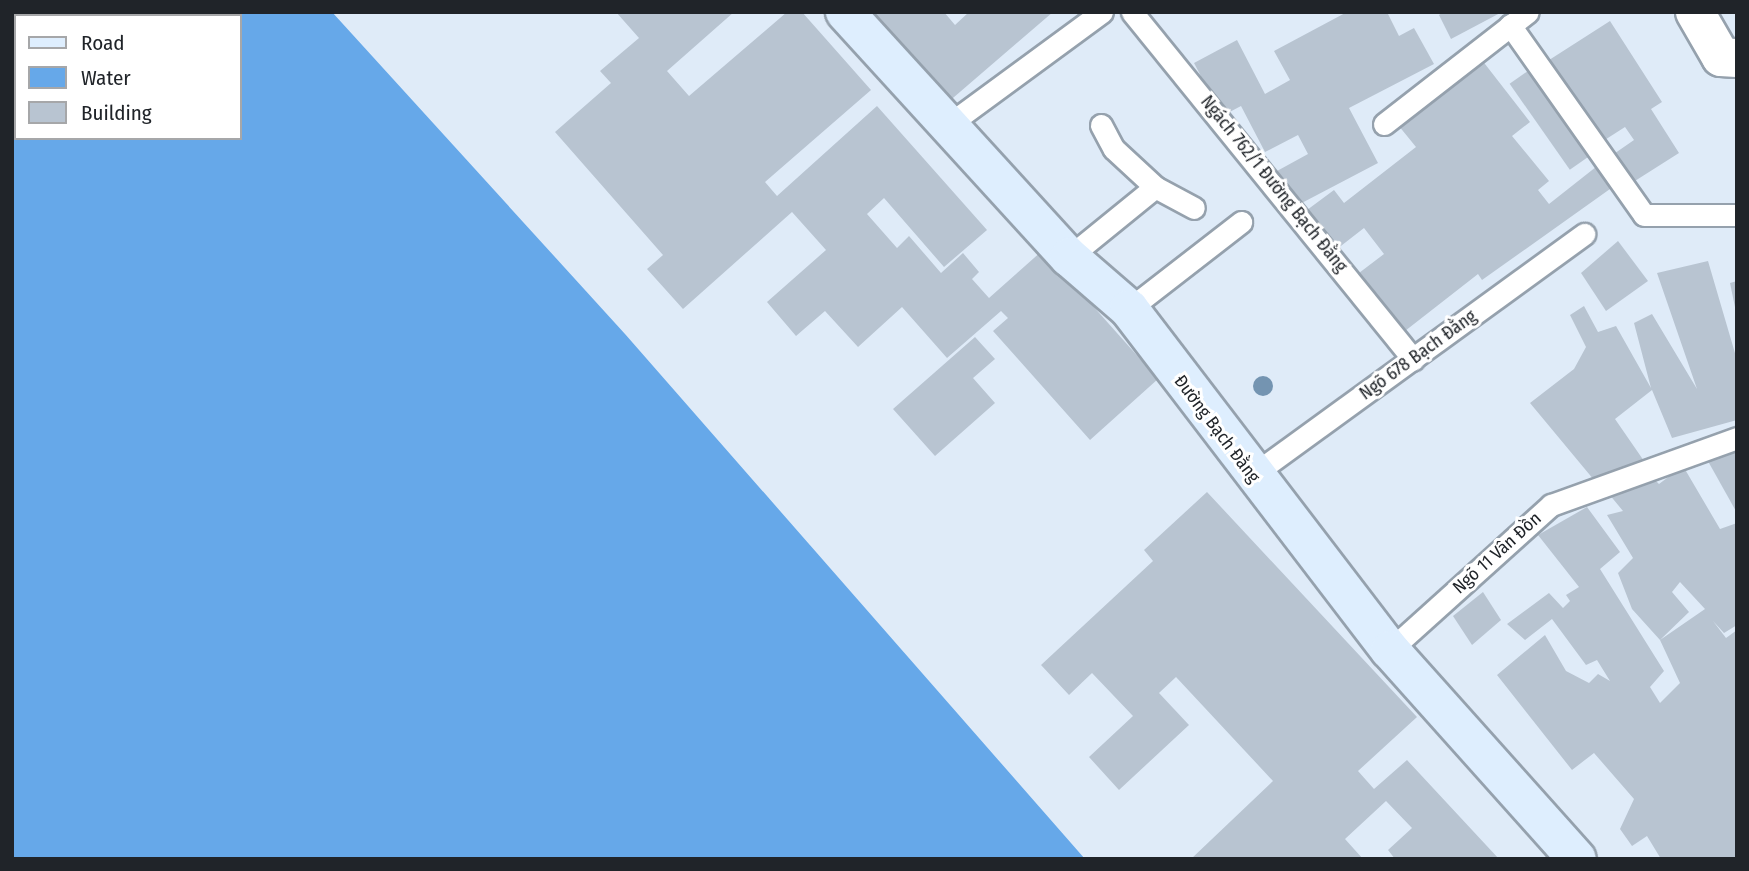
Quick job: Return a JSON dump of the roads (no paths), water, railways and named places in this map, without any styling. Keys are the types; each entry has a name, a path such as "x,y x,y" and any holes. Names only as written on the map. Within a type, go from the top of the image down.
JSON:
{"street":[{"name":"Đường Bạch Đằng","path":"845,12 1069,257 1129,309 1251,476 1390,650 1577,859"},
{"path":"1695,12 1721,57 1737,58"}],"lane":[{"path":"948,125 1102,12"},
{"name":"Ngách 762/1 Đường Bạch Đằng","path":"1132,12 1413,359"},
{"path":"1384,124 1528,12"},
{"path":"1510,25 1644,215 1737,215"},
{"path":"1101,125 1114,149 1155,187 1194,208"},
{"path":"1069,257 1155,187"},
{"path":"1129,309 1241,222"},
{"name":"Ngõ 678 Bạch Đằng","path":"1251,476 1584,234"},
{"name":"Ngõ 11 Vân Đồn","path":"1390,650 1551,505 1737,438"}],"water":[{"path":"12,12 332,12 625,334 1085,859 12,859"}]}
